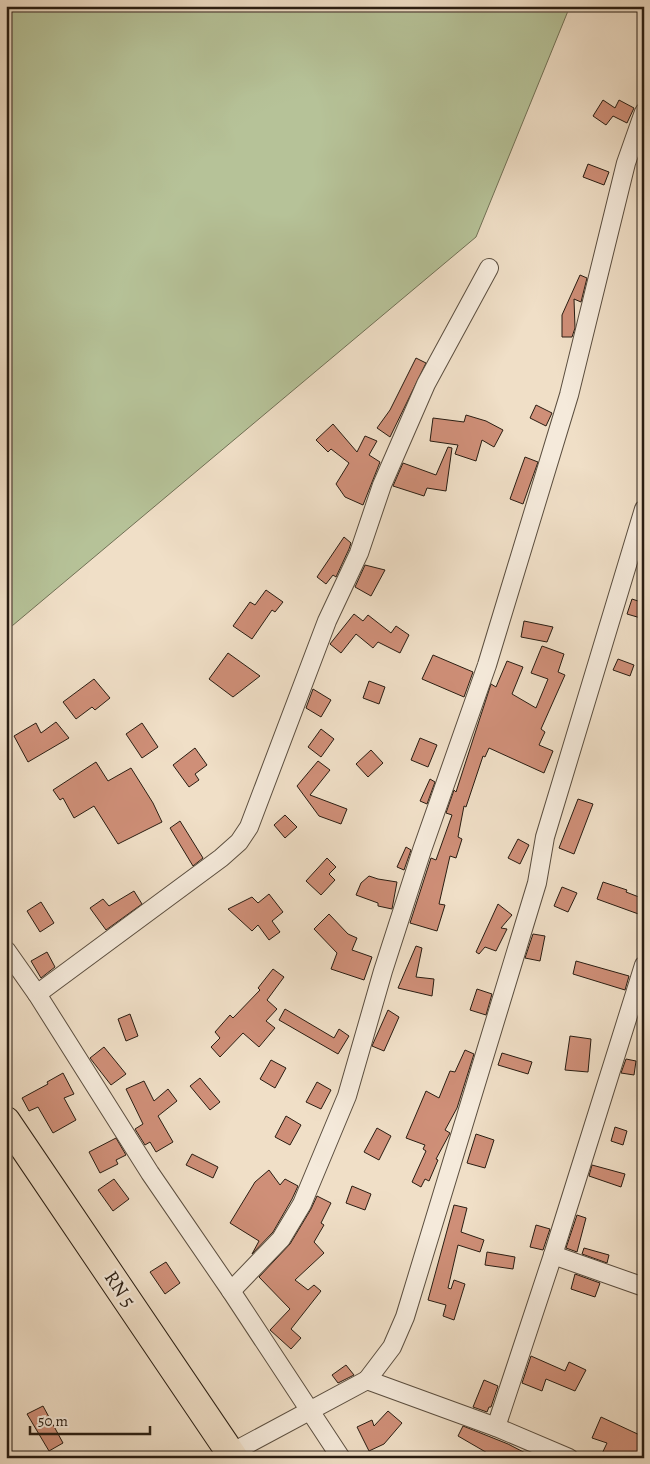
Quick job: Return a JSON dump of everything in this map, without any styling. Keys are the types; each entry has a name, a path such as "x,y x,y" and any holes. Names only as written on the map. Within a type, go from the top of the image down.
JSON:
{"main road":[{"name":"RN 5","path":"6,1121 232,1456"}],"street":[{"path":"231,1291 281,1239 290,1225 316,1173 348,1096 384,971 422,850 487,665 569,395 626,163 644,112"},
{"path":"37,994 221,858 238,842 249,827 326,621 359,553 382,485 426,384 489,268"},
{"path":"232,1456 367,1380 392,1348 405,1317 534,893 545,837 644,509"},
{"path":"6,950 37,994 150,1173 231,1291 341,1458"},
{"path":"496,1427 553,1256 644,965"},
{"path":"553,1256 644,1287"},
{"path":"367,1380 496,1427 569,1458"}],"green space":[{"path":"6,6 570,6 476,237 6,631"}],"building":[{"path":"603,100 615,108 619,100 634,108 627,123 613,116 606,125 593,116"},
{"path":"588,164 609,172 604,185 583,177"},
{"path":"580,275 587,278 581,302 574,299 575,328 572,337 562,337 562,315"},
{"path":"416,358 426,363 390,437 377,428 390,410"},
{"path":"536,405 552,413 546,426 530,418"},
{"path":"466,415 486,421 503,430 494,447 482,440 476,461 455,454 458,445 430,441 433,418 464,422"},
{"path":"333,424 357,452 365,436 377,441 369,455 380,462 363,505 345,497 336,484 349,463 331,449 328,452 316,440"},
{"path":"448,447 452,448 446,491 427,488 424,496 393,486 403,463 436,475"},
{"path":"525,457 538,462 523,504 510,499"},
{"path":"344,537 351,543 349,549 336,577 333,575 326,584 317,577"},
{"path":"365,565 385,570 371,596 355,587"},
{"path":"266,590 283,602 275,612 272,610 252,639 233,626 250,602 255,605"},
{"path":"632,599 644,603 644,619 627,614"},
{"path":"354,614 363,621 368,615 391,633 396,626 409,635 400,653 378,642 373,648 356,634 341,653 330,644"},
{"path":"524,621 553,627 547,642 521,637"},
{"path":"542,646 564,654 558,672 565,675 541,729 545,732 539,745 553,751 544,773 489,748 485,757 483,756 466,807 464,806 458,837 462,839 456,858 450,856 439,904 445,905 437,931 410,923 431,858 436,860 452,815 446,813 454,790 456,792 491,684 496,687 507,661 523,667 512,694 536,708 548,679 531,673"},
{"path":"228,653 260,676 233,697 209,679"},
{"path":"433,655 473,672 464,697 422,679"},
{"path":"618,659 634,665 630,676 613,670"},
{"path":"94,679 110,698 95,710 92,707 76,719 63,702"},
{"path":"369,681 385,687 379,704 363,698"},
{"path":"313,689 331,700 321,717 306,708"},
{"path":"56,722 69,738 28,762 14,736 36,723 41,733"},
{"path":"142,723 158,747 142,758 126,734"},
{"path":"321,729 334,739 321,757 308,747"},
{"path":"420,738 437,745 428,767 411,760"},
{"path":"195,748 207,765 195,774 199,780 189,787 173,765"},
{"path":"371,750 383,763 368,777 356,764"},
{"path":"318,761 330,770 310,795 347,809 341,824 319,816 297,786"},
{"path":"96,762 108,781 131,768 153,803 162,822 118,844 94,806 74,818 63,798 60,800 53,790"},
{"path":"430,779 435,782 427,804 420,801"},
{"path":"578,799 593,804 574,854 559,848"},
{"path":"285,815 297,827 285,838 274,825"},
{"path":"180,821 203,858 193,866 170,828"},
{"path":"518,839 529,845 520,864 508,858"},
{"path":"406,847 411,850 404,870 397,867"},
{"path":"327,858 336,867 329,874 335,880 321,895 306,881"},
{"path":"369,876 397,882 392,909 378,906 378,903 356,895 361,883"},
{"path":"603,882 627,890 626,892 644,899 644,916 597,899"},
{"path":"562,887 577,893 568,912 554,906"},
{"path":"134,891 142,904 106,930 90,908 103,899 109,906"},
{"path":"269,894 283,912 272,921 280,932 269,940 258,925 252,931 228,909 252,897 258,903"},
{"path":"41,902 54,923 40,932 27,911"},
{"path":"498,904 512,915 501,928 507,929 496,951 485,947 479,954 476,952"},
{"path":"329,914 348,934 357,938 352,950 372,957 364,980 331,969 337,953 314,929"},
{"path":"533,934 545,936 540,961 525,958"},
{"path":"416,946 422,948 416,977 434,979 432,996 398,988"},
{"path":"47,952 55,967 41,978 31,961"},
{"path":"576,961 629,976 625,990 573,974"},
{"path":"273,969 284,977 267,1000 277,1009 266,1021 275,1028 259,1047 243,1033 220,1057 211,1047 220,1038 215,1032 230,1015 233,1018 260,990 258,988"},
{"path":"477,989 492,994 486,1015 470,1010"},
{"path":"285,1009 334,1038 339,1029 349,1036 338,1054 279,1020"},
{"path":"388,1010 399,1017 384,1051 372,1046"},
{"path":"130,1014 138,1036 126,1041 118,1019"},
{"path":"570,1036 591,1039 588,1072 565,1070"},
{"path":"104,1047 126,1074 111,1085 90,1058"},
{"path":"465,1050 474,1054 457,1108 445,1130 450,1133 436,1159 438,1160 429,1181 425,1179 421,1187 412,1182 426,1151 423,1149 425,1145 406,1138 426,1091 439,1098 450,1071 455,1072"},
{"path":"502,1053 532,1062 528,1074 498,1065"},
{"path":"626,1059 636,1061 634,1075 621,1073"},
{"path":"271,1060 286,1068 275,1088 260,1079"},
{"path":"63,1073 74,1094 64,1098 76,1120 53,1133 38,1107 29,1111 22,1098 48,1084 47,1082"},
{"path":"200,1078 220,1102 210,1110 190,1086"},
{"path":"144,1081 154,1101 168,1089 177,1101 158,1116 173,1142 156,1152 150,1142 145,1145 135,1129 143,1124 126,1089"},
{"path":"317,1082 331,1090 321,1109 306,1102"},
{"path":"286,1116 301,1125 290,1145 275,1137"},
{"path":"615,1127 627,1131 623,1145 611,1141"},
{"path":"377,1128 391,1136 379,1160 364,1152"},
{"path":"476,1134 494,1140 485,1168 467,1163"},
{"path":"116,1138 126,1155 116,1160 118,1164 100,1173 89,1152"},
{"path":"192,1154 218,1167 213,1178 186,1165"},
{"path":"592,1165 625,1174 621,1187 589,1176"},
{"path":"269,1170 280,1185 285,1179 298,1186 273,1232 252,1254 259,1241 230,1223 255,1182"},
{"path":"114,1179 129,1199 113,1211 98,1190"},
{"path":"352,1186 371,1194 365,1210 346,1203"},
{"path":"317,1196 331,1203 321,1223 324,1225 314,1242 324,1253 295,1280 308,1290 314,1285 321,1291 291,1329 301,1338 291,1349 270,1330 290,1309 259,1277 290,1244"},
{"path":"454,1205 467,1208 461,1232 484,1240 480,1252 458,1245 448,1288 451,1289 454,1280 465,1284 454,1320 443,1316 446,1305 428,1300"},
{"path":"577,1215 586,1218 577,1252 566,1248"},
{"path":"536,1225 550,1229 543,1250 530,1247"},
{"path":"584,1248 609,1255 607,1263 582,1254"},
{"path":"487,1252 515,1257 513,1269 485,1265"},
{"path":"166,1262 180,1283 165,1294 150,1272"},
{"path":"575,1274 600,1283 595,1297 571,1289"},
{"path":"531,1356 565,1371 569,1362 586,1370 575,1391 546,1379 542,1391 522,1383"},
{"path":"346,1365 354,1375 338,1383 332,1375"},
{"path":"484,1380 498,1386 491,1407 489,1407 487,1412 473,1407"},
{"path":"43,1406 63,1443 49,1451 27,1414"},
{"path":"388,1411 402,1423 384,1444 369,1451 357,1427 372,1420 374,1426"},
{"path":"601,1417 644,1437 644,1458 600,1458 607,1443 592,1438"},
{"path":"463,1426 508,1444 535,1458 496,1458 458,1436"}]}
